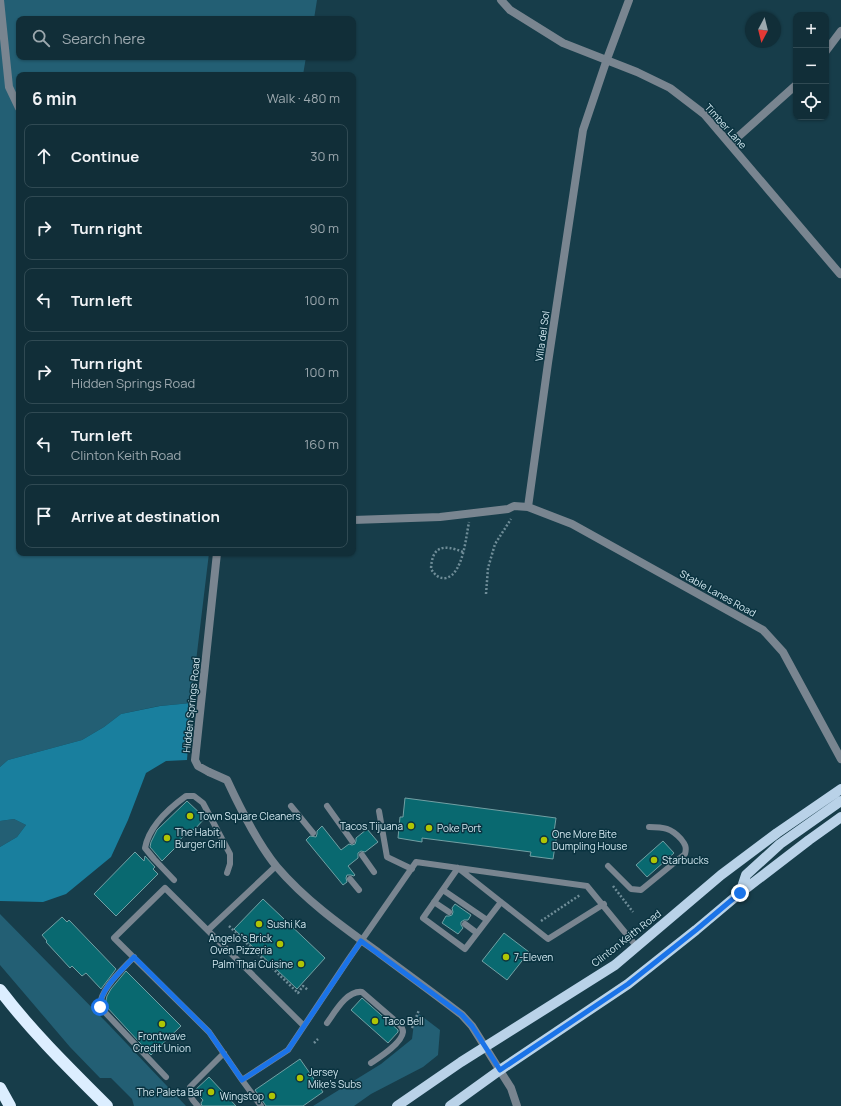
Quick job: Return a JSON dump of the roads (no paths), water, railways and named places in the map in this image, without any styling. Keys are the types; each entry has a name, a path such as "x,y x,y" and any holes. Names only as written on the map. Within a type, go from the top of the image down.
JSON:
{"highway":[{"path":"0,990 13,1007 69,1068 108,1106"},
{"path":"0,1088 10,1106"}],"main road":[{"name":"Clinton Keith Road","path":"397,1106 614,965 721,875 777,833 841,789"},
{"path":"740,893 746,875 780,844 841,801"},
{"path":"450,1106 500,1070 628,984 740,893 841,817"}],"street":[{"path":"0,0 9,87 16,102"},
{"name":"Timber Lane","path":"501,0 510,10 563,43 607,59 670,88 704,114 841,274"},
{"name":"Villa del Sol","path":"528,507 583,130 607,59 630,0"},
{"path":"828,48 841,31"},
{"path":"730,144 793,88"},
{"path":"356,520 440,517 508,509 514,506 528,507"},
{"name":"Stable Lanes Road","path":"528,507 572,524 763,630 783,652 841,759"},
{"name":"Hidden Springs Road","path":"217,556 195,760 198,766 227,780 238,805 276,866 315,905 361,941 462,1015 472,1026 511,1088 517,1106"}],"lane":[{"path":"174,880 145,848 147,838 155,824 186,796 194,796 203,803 230,854 230,864 227,872"},
{"path":"291,806 313,833"},
{"path":"327,806 352,841"},
{"path":"379,812 387,857 412,869"},
{"path":"608,866 631,889 642,890 685,854 685,844 673,831 663,828 649,827"},
{"path":"362,854 374,872"},
{"path":"242,1080 288,1050 416,862 587,886 604,904 637,947"},
{"path":"208,930 276,866"},
{"path":"458,868 548,939 604,904"},
{"path":"458,868 423,918 465,949 501,902"},
{"path":"350,879 359,890"},
{"path":"260,1106 209,1032 114,938 165,888 304,1026"},
{"path":"443,890 487,920"},
{"path":"434,902 449,912"},
{"path":"465,924 478,933"},
{"path":"134,957 110,983 101,996 100,1007 166,1077"},
{"path":"327,1023 347,997 358,991 362,992 399,1024 402,1029 402,1036 388,1052 371,1063"},
{"path":"198,1106 192,1100 189,1093 190,1087 224,1053"}],"place":[{"name":"Town Square Cleaners","path":"190,816"},
{"name":"Tacos Tijuana","path":"411,826"},
{"name":"Poke Port","path":"429,828"},
{"name":"The Habit Burger Grill","path":"167,838"},
{"name":"One More Bite Dumpling House","path":"544,840"},
{"name":"Starbucks","path":"654,860"},
{"name":"Sushi Ka","path":"259,924"},
{"name":"Angelo's Brick Oven Pizzeria","path":"280,944"},
{"name":"7-Eleven","path":"506,957"},
{"name":"Palm Thai Cuisine","path":"301,964"},
{"name":"Taco Bell","path":"375,1021"},
{"name":"Frontwave Credit Union","path":"162,1024"},
{"name":"Jersey Mike's Subs","path":"300,1078"},
{"name":"The Paleta Bar","path":"211,1092"},
{"name":"Wingstop","path":"272,1096"}]}
